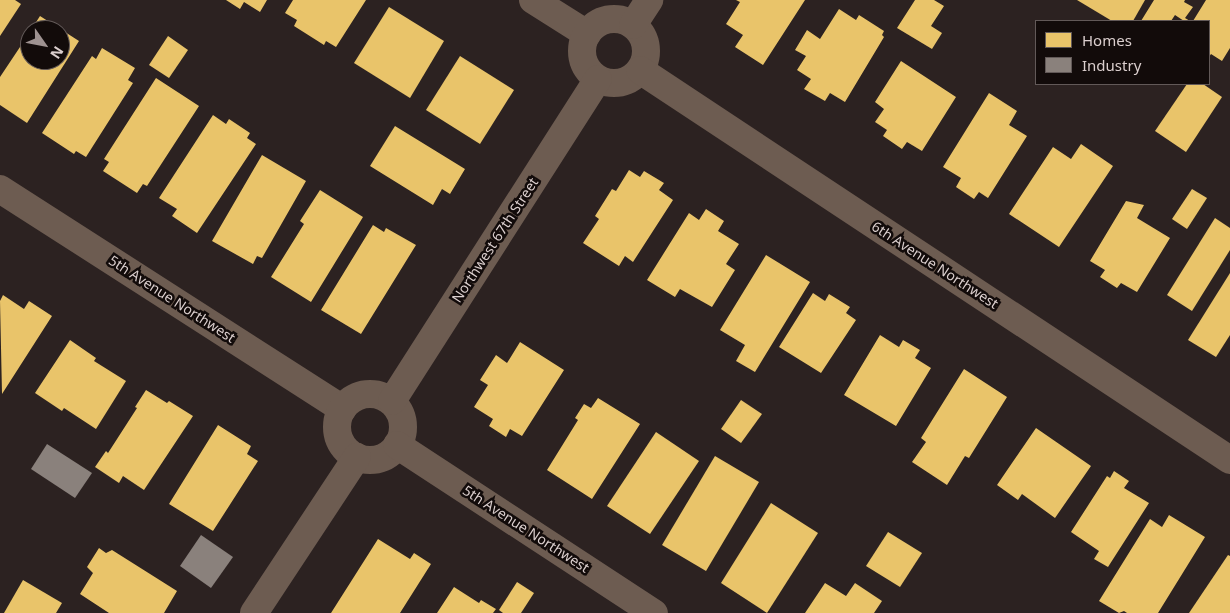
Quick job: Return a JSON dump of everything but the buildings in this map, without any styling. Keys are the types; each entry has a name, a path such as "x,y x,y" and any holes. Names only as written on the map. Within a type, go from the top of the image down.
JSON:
{"street":[{"path":"533,0 587,34"},
{"path":"633,25 649,0"},
{"path":"613,19 621,19 633,25 643,37 646,50 640,70 623,82 613,84 593,76 582,58 582,47 587,34 600,22 613,19"},
{"name":"6th Avenue Northwest","path":"640,70 1230,460"},
{"name":"Northwest 67th Street","path":"392,401 598,79"},
{"name":"5th Avenue Northwest","path":"0,189 343,409"},
{"path":"366,394 382,396 392,401 402,418 403,430 398,445 384,457 375,460 357,456 343,446 338,435 338,425 343,409 352,399 366,394"},
{"name":"5th Avenue Northwest","path":"398,445 654,613"},
{"path":"254,613 357,456"}]}
